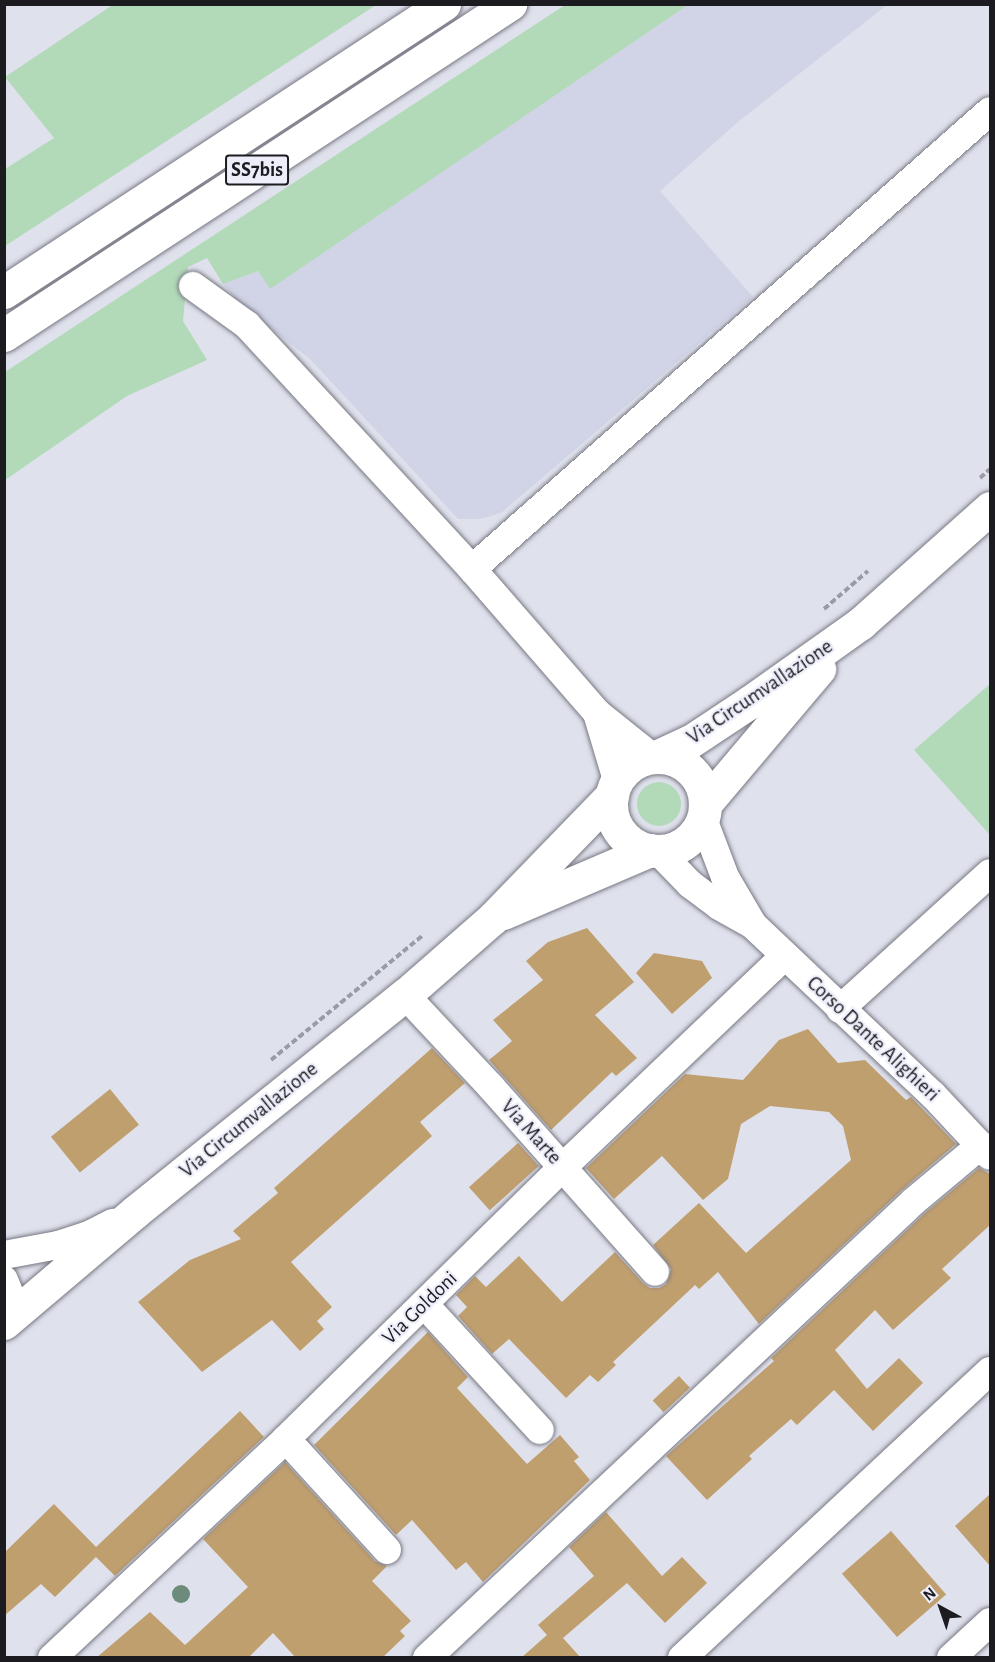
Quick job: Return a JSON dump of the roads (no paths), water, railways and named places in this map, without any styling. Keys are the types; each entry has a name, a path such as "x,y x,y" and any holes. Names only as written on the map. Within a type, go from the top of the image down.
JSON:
{"main road":[{"name":"SS7bis","path":"4,292 444,4"},
{"name":"SS7bis","path":"4,335 510,4"},
{"name":"Via Circumvallazione","path":"704,811 799,692 983,495"},
{"name":"Via Circumvallazione","path":"654,757 691,741 861,623"},
{"path":"654,757 678,761 691,770 702,788 704,811 686,842 673,848 654,850 636,845 620,831 611,810 615,787 632,765 654,757"},
{"name":"Via Circumvallazione","path":"9,1314 405,995 493,918 615,787"},
{"name":"Via Circumvallazione","path":"493,918 654,850"}],"street":[{"path":"472,569 990,111"},
{"path":"193,286 247,325 472,569 597,713 654,757"},
{"path":"597,713 615,787"},
{"path":"704,811 725,877 753,925"},
{"path":"654,850 690,884 719,906 753,925"},
{"path":"840,1009 990,873"},
{"name":"Corso Dante Alighieri","path":"753,925 933,1095 986,1150"},
{"name":"Via Goldoni","path":"52,1658 286,1439 562,1168 785,956"},
{"name":"Via Marte","path":"405,995 655,1272"},
{"path":"427,1658 914,1201 986,1150"},
{"path":"4,1255 58,1245 89,1235 136,1211"},
{"path":"4,1280 9,1314"},
{"path":"424,1304 540,1430"},
{"path":"682,1658 990,1371"},
{"path":"286,1439 387,1550"},
{"path":"951,1658 990,1622"}]}
